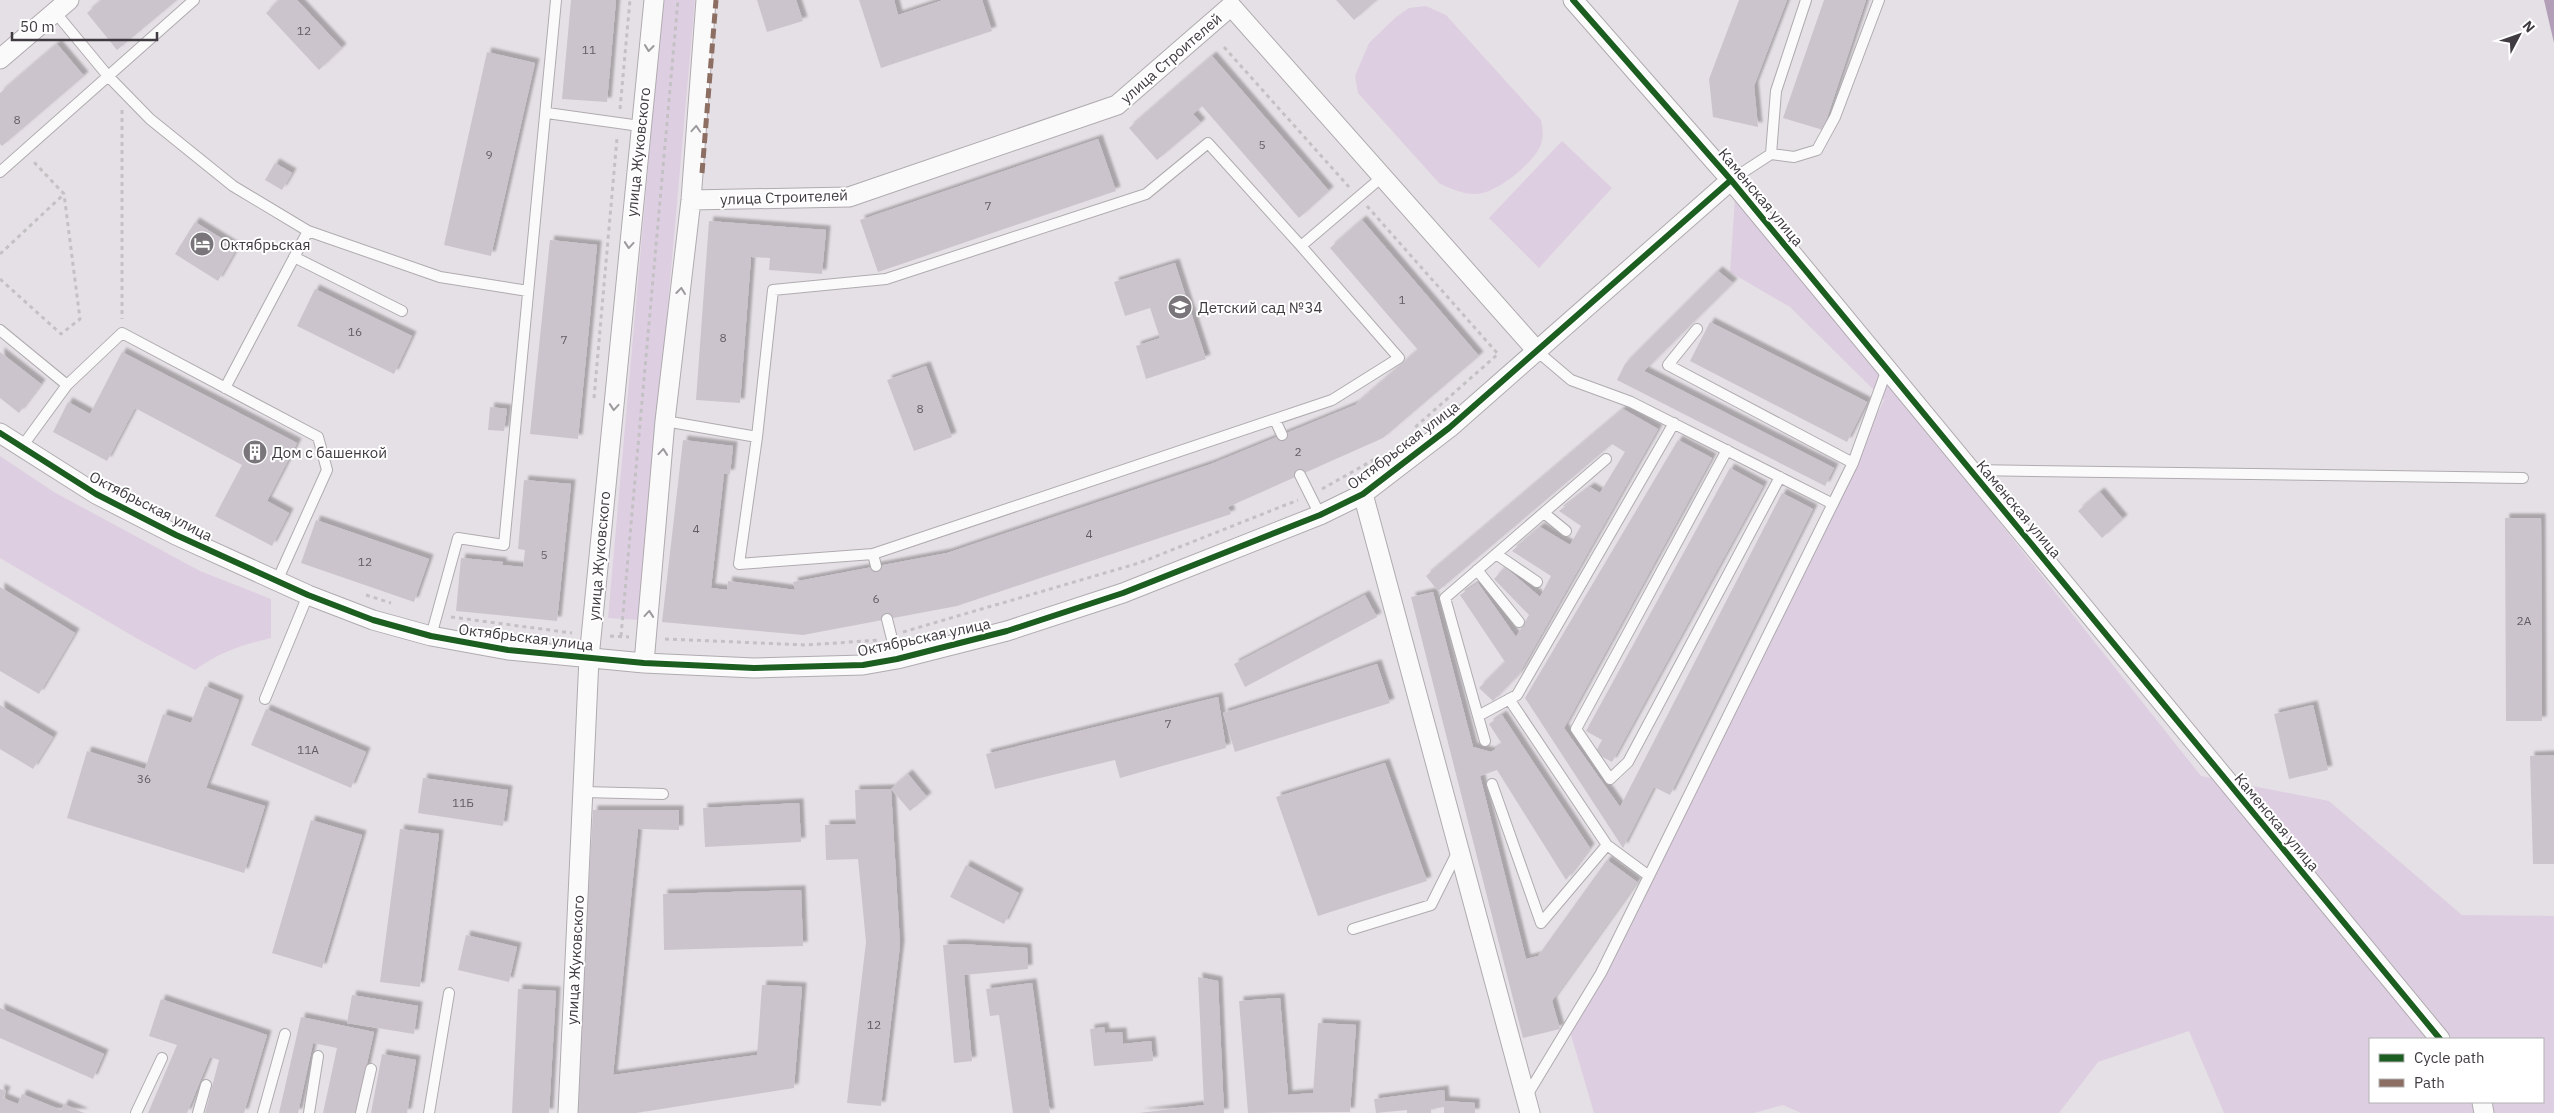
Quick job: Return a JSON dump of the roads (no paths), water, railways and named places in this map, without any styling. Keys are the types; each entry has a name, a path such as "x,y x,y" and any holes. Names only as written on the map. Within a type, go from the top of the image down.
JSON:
{"street":[{"path":"0,59 69,0"},
{"name":"улица Жуковского","path":"568,1113 590,658 640,126 654,0"},
{"path":"644,662 665,421 691,200 706,0"},
{"name":"Каменская улица","path":"1574,0 1731,180 2439,1038"},
{"name":"улица Строителей","path":"691,200 849,197 1117,105 1231,6 1538,352"},
{"name":"Октябрьская улица","path":"0,433 96,494 167,531 308,595 373,620 431,636 508,650 644,662 754,668 863,665 897,659 1007,631 1123,593 1320,515 1363,494 1450,428 1731,180"},
{"path":"1363,494 1528,1105"}],"lane":[{"path":"0,172 194,0"},
{"path":"431,636 458,538 504,545 547,113 556,0"},
{"path":"1772,154 1776,91 1806,0"},
{"path":"1731,180 1772,154 1794,157 1817,150 1835,117 1878,0"},
{"path":"55,12 108,76 150,119 233,186 308,231 440,277 528,292"},
{"path":"547,113 640,126"},
{"path":"1208,143 1301,246 1398,358 1332,400 873,554 739,564 757,437 773,290 886,279 1146,194 1208,143"},
{"path":"1301,246 1382,176"},
{"path":"225,388 308,231"},
{"path":"294,257 402,311"},
{"path":"1697,329 1668,365 1853,463"},
{"path":"0,330 67,385"},
{"path":"22,448 67,385 122,333 318,437 327,470 277,581"},
{"path":"1538,352 1571,380 1631,402 1833,504"},
{"path":"1528,1105 1601,973 1853,463 1887,369"},
{"path":"1276,420 1282,435"},
{"path":"665,421 757,437"},
{"path":"1478,716 1517,695 1674,423"},
{"path":"1727,450 1576,729 1610,779 1628,762 1780,477"},
{"path":"1485,741 1446,598 1606,459"},
{"path":"1971,470 2523,478"},
{"path":"1300,475 1320,515"},
{"path":"1544,513 1566,531"},
{"path":"873,554 876,566"},
{"path":"1496,554 1537,582"},
{"path":"1477,570 1519,622"},
{"path":"265,699 308,595"},
{"path":"887,619 897,659"},
{"path":"1509,699 1607,845 1649,876"},
{"path":"1492,784 1541,923 1607,845"},
{"path":"583,792 663,794"},
{"path":"1353,929 1431,905 1459,850"},
{"path":"429,1113 449,993"},
{"path":"263,1113 285,1034"},
{"path":"309,1113 318,1056"},
{"path":"136,1113 162,1058"},
{"path":"360,1113 371,1069"},
{"path":"198,1113 206,1085"}],"place":[{"name":"Октябрьская","path":"202,244"},
{"name":"Детский сад №34","path":"1180,307"},
{"name":"Дом с башенкой","path":"255,452"}]}
